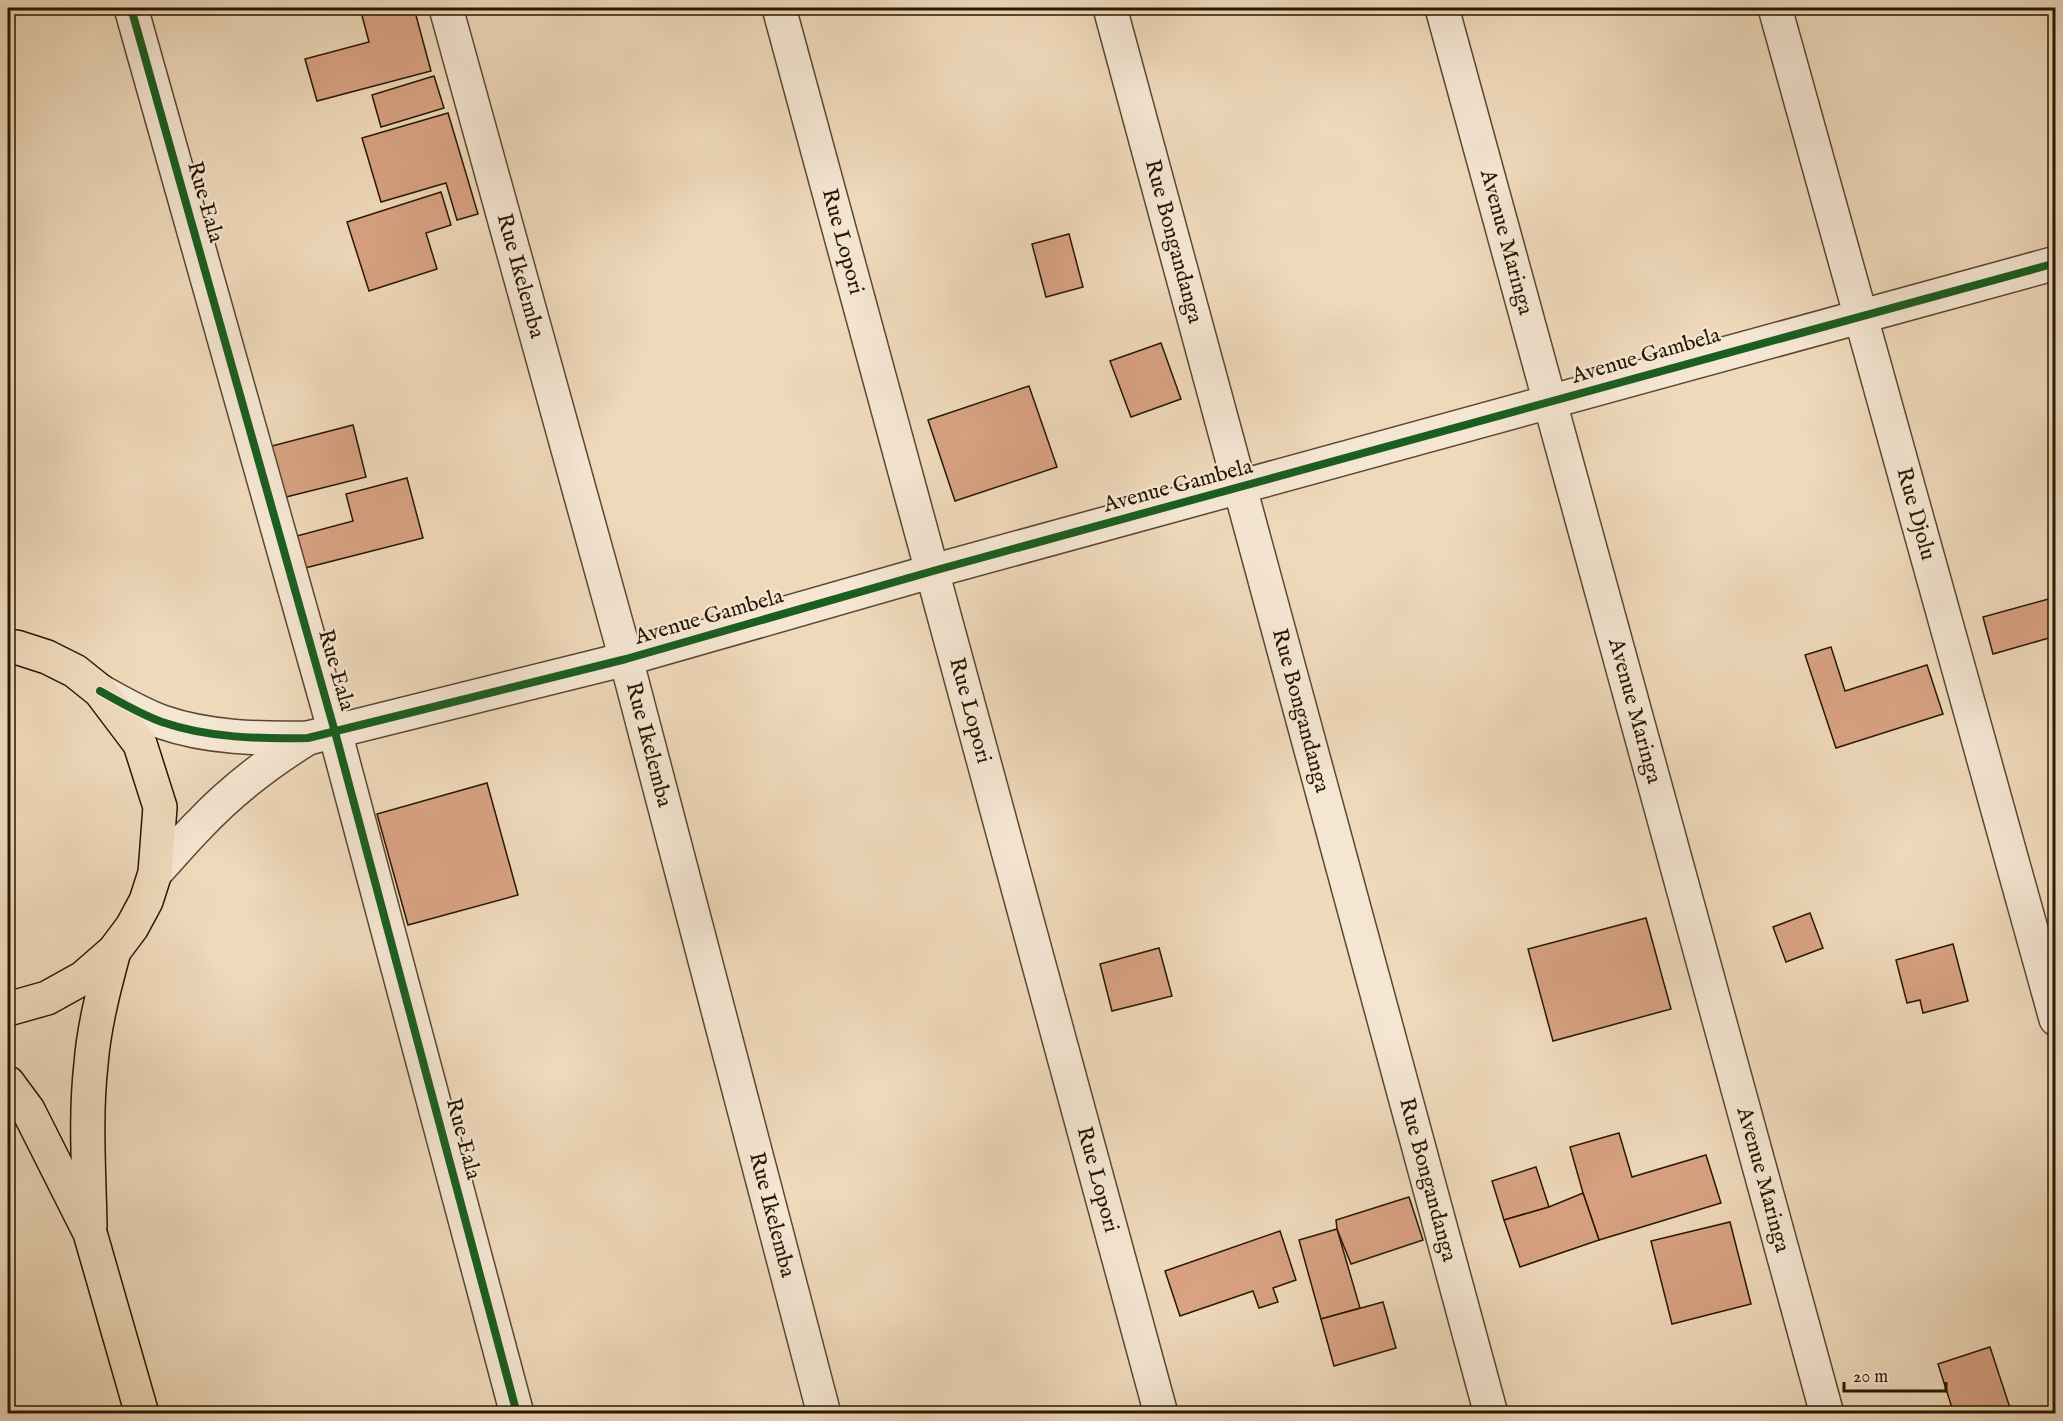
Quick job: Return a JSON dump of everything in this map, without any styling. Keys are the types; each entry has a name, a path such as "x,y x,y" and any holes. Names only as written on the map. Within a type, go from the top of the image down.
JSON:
{"main road":[{"path":"8,1009 47,998 83,978 114,951 146,901 155,873 160,807 140,744 100,691 75,671 10,643"},
{"path":"90,1233 88,1134 91,1063 98,1016 114,951"},
{"path":"8,1083 28,1110 90,1233 142,1413"}],"street":[{"name":"Rue Eala","path":"131,8 321,735 517,1413"},
{"name":"Rue Ikelemba","path":"446,8 626,659 824,1413"},
{"name":"Rue Lopori","path":"779,8 1161,1413"},
{"name":"Rue Bongandanga","path":"1110,8 1491,1413"},
{"name":"Avenue Maringa","path":"1442,8 1827,1413"},
{"name":"Rue Djolu","path":"1775,8 2055,1019"},
{"name":"Avenue Gambela","path":"321,735 626,659 933,571 2055,262"},
{"path":"100,691 131,709 162,722 200,732 269,739 321,735"},
{"path":"155,873 200,823 228,798 275,759 321,735"}],"building":[{"path":"360,8 414,8 431,71 317,101 305,59 369,42"},
{"path":"434,76 444,108 381,127 372,95"},
{"path":"448,113 478,214 457,220 446,183 381,202 362,138"},
{"path":"441,192 451,225 426,233 437,269 369,291 347,222"},
{"path":"1069,234 1083,287 1046,297 1032,244"},
{"path":"1161,343 1181,399 1131,417 1110,361"},
{"path":"1029,386 1057,467 955,501 928,420"},
{"path":"353,425 366,477 282,498 268,447"},
{"path":"407,478 423,538 301,569 293,537 353,521 346,494"},
{"path":"2056,597 2056,636 1993,654 1983,617"},
{"path":"1831,647 1845,691 1927,665 1943,714 1836,748 1805,655"},
{"path":"487,783 518,895 408,925 377,814"},
{"path":"1810,913 1823,948 1786,962 1773,927"},
{"path":"1646,918 1671,1009 1553,1041 1528,949"},
{"path":"1953,944 1968,1001 1923,1013 1920,1000 1907,1003 1896,960"},
{"path":"1159,948 1172,996 1112,1011 1100,964"},
{"path":"1619,1133 1632,1177 1706,1155 1721,1203 1599,1240 1570,1147"},
{"path":"1536,1167 1549,1207 1504,1220 1492,1181"},
{"path":"1583,1193 1599,1240 1520,1267 1504,1220 1549,1207"},
{"path":"1409,1197 1423,1240 1351,1264 1337,1229 1336,1220"},
{"path":"1730,1222 1751,1304 1672,1324 1651,1241"},
{"path":"1337,1229 1360,1308 1321,1319 1299,1240"},
{"path":"1280,1231 1296,1280 1273,1288 1278,1302 1259,1308 1253,1291 1180,1316 1165,1271"},
{"path":"1383,1302 1396,1348 1334,1366 1321,1319"},
{"path":"1990,1347 2012,1414 1954,1414 1938,1364"}],"cycle path":[{"path":"131,8 335,732 517,1414"},
{"path":"100,691 154,719 197,731 253,738 308,738 626,659 933,571 2056,263"}]}
